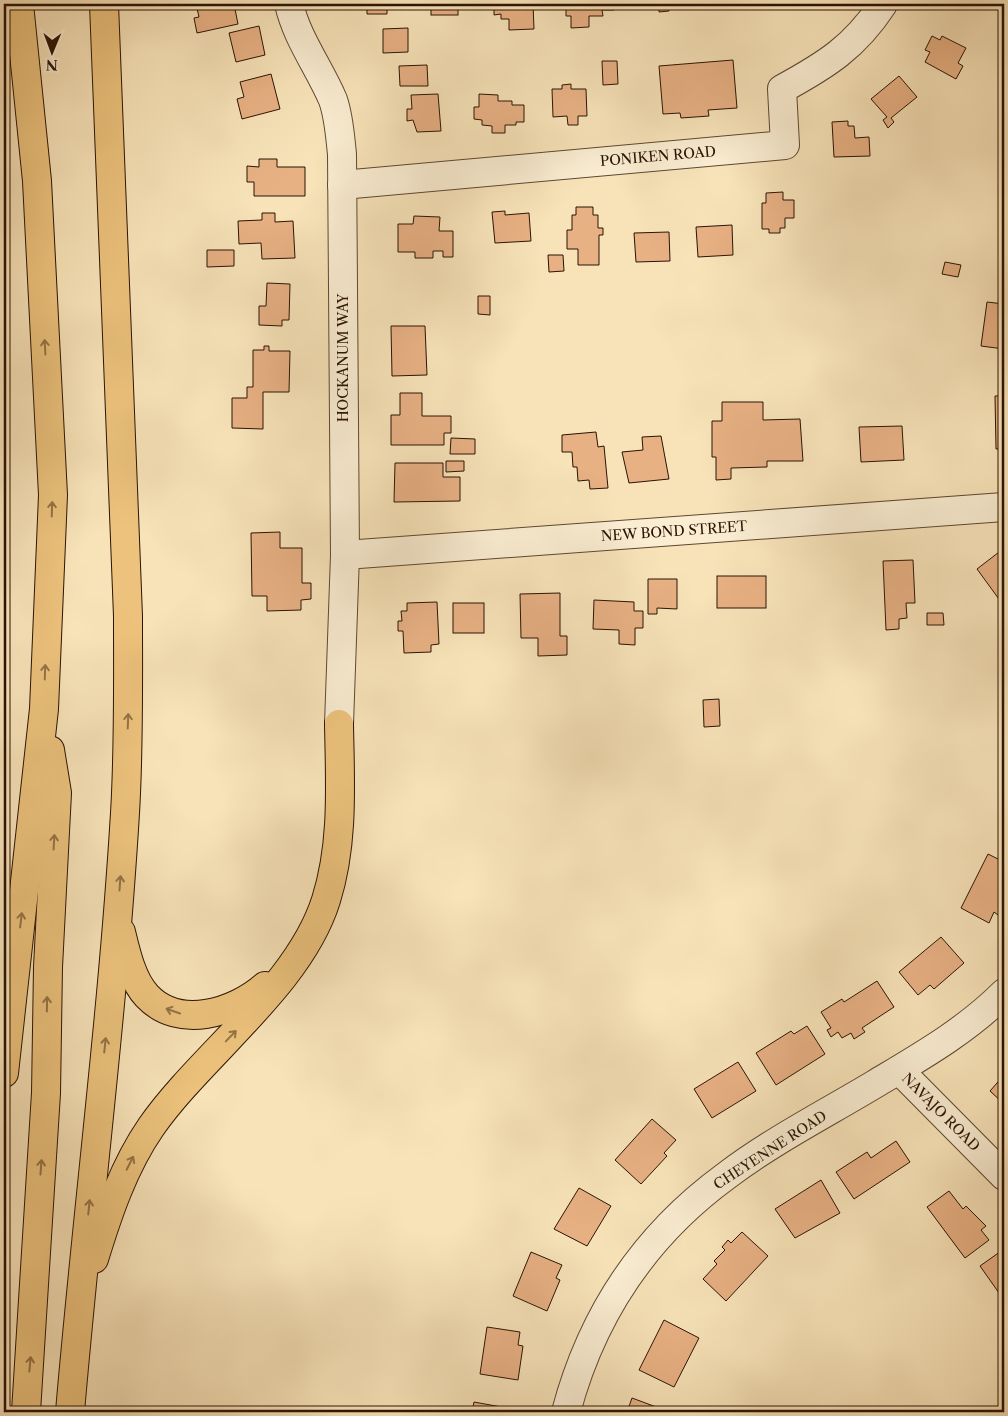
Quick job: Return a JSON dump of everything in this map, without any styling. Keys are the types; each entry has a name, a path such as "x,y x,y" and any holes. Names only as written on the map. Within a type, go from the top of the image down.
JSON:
{"highway":[{"path":"4,1073 44,709 53,495 37,181 19,4"},
{"path":"70,1412 117,916 126,802 129,705 128,616 104,4"},
{"path":"26,1412 46,1093 48,967 57,793 44,709"},
{"path":"79,1308 117,1194 138,1146 167,1107 238,1029 292,962 326,902 340,830 339,724"},
{"path":"117,916 137,982 147,996 161,1006 178,1013 195,1016 229,1008 261,989 292,962"}],"street":[{"name":"HOCKANUM WAY","path":"289,4 294,24 332,100 337,116 342,154 344,555 339,724"},
{"name":"PONIKEN ROAD","path":"342,185 785,145 782,89 841,54 860,35 883,4"},
{"name":"NEW BOND STREET","path":"344,555 1004,507"},
{"name":"CHEYENNE ROAD","path":"566,1412 586,1350 604,1312 658,1236 726,1176 899,1070 972,1022 1004,993"},
{"name":"NAVAJO ROAD","path":"899,1070 1004,1176"}],"building":[{"path":"196,4 234,4 238,24 197,33 194,18 199,17"},
{"path":"357,4 387,4 387,14 367,14 367,5"},
{"path":"431,4 458,4 458,15 431,15"},
{"path":"494,4 533,4 534,29 509,30 509,19 501,19 501,14 494,15"},
{"path":"566,4 614,4 614,10 602,10 603,16 589,16 589,27 571,28 571,16 566,16"},
{"path":"659,4 669,4 669,11 659,12"},
{"path":"259,26 265,55 236,62 229,33"},
{"path":"408,28 408,52 383,53 383,29"},
{"path":"932,36 940,40 942,36 966,48 958,63 963,66 956,79 925,62 930,52 925,50"},
{"path":"733,60 737,108 708,110 709,116 681,118 680,113 663,114 659,66"},
{"path":"602,61 617,61 618,84 603,85"},
{"path":"427,65 428,86 400,86 399,66"},
{"path":"271,74 280,109 242,119 237,99 244,97 240,82"},
{"path":"899,76 917,97 891,118 894,122 888,128 883,120 887,117 871,99"},
{"path":"571,84 571,89 586,89 587,116 578,116 578,125 568,125 567,116 553,117 552,89 562,89 562,85"},
{"path":"438,94 441,131 417,132 413,120 407,121 407,109 412,109 411,95"},
{"path":"479,94 498,95 498,101 512,101 512,105 524,105 524,122 516,122 516,125 505,125 505,133 492,133 492,126 482,125 482,120 474,119 474,107 479,107"},
{"path":"848,121 848,126 854,126 855,138 869,137 870,156 834,157 832,122"},
{"path":"259,159 277,159 277,167 305,167 305,196 254,196 254,182 247,182 247,166 259,167"},
{"path":"783,192 783,200 794,200 794,218 785,218 785,228 780,228 780,233 769,233 769,229 762,229 762,203 766,203 766,193"},
{"path":"576,207 593,207 593,215 598,215 598,228 603,228 603,235 599,235 599,265 578,265 578,249 567,249 567,230 572,230 572,215 576,215"},
{"path":"505,211 505,215 529,213 531,241 495,243 492,212"},
{"path":"262,213 275,213 275,222 293,221 295,258 262,259 261,243 239,244 238,221 262,220"},
{"path":"414,216 440,217 439,231 453,231 453,257 443,257 443,251 433,251 433,258 415,258 415,252 398,252 398,224 413,224"},
{"path":"732,225 733,255 698,257 696,227"},
{"path":"669,232 670,261 636,262 634,233"},
{"path":"207,250 234,250 234,266 207,267"},
{"path":"548,255 563,255 564,271 549,272"},
{"path":"945,262 961,265 958,277 942,274"},
{"path":"267,283 290,284 289,320 282,320 282,326 259,325 259,306 266,306"},
{"path":"478,296 490,296 490,315 478,314"},
{"path":"987,302 1004,304 1004,349 981,346"},
{"path":"391,326 425,326 427,375 392,376"},
{"path":"264,346 269,346 269,351 290,351 289,392 263,392 263,429 232,428 232,398 247,398 247,387 253,387 253,350 264,350"},
{"path":"400,393 422,393 422,416 451,416 451,433 444,433 444,445 391,445 391,415 400,415"},
{"path":"995,396 1004,396 1004,449 996,449"},
{"path":"722,402 763,402 763,420 800,419 803,461 767,461 767,467 731,468 731,479 716,480 716,457 712,457 712,421 722,421"},
{"path":"902,426 904,460 861,462 859,427"},
{"path":"596,432 598,447 604,446 608,488 590,489 589,480 578,481 577,467 573,467 572,452 562,452 562,435"},
{"path":"661,436 669,479 629,483 622,452 643,450 642,437"},
{"path":"451,438 475,439 475,454 450,454"},
{"path":"446,461 464,461 464,471 446,472"},
{"path":"395,463 443,463 443,477 460,477 460,501 394,502"},
{"path":"280,532 280,548 302,548 302,583 311,583 311,599 301,600 301,610 267,611 267,596 252,596 251,533"},
{"path":"1003,549 1004,551 1004,606 977,569"},
{"path":"913,560 915,603 906,603 907,618 899,619 899,629 886,630 883,561"},
{"path":"717,576 766,576 766,608 717,608"},
{"path":"648,579 677,579 677,609 657,608 657,614 648,614"},
{"path":"560,593 560,636 567,636 567,655 538,656 538,638 521,638 520,594"},
{"path":"594,600 634,602 634,611 643,611 643,628 635,628 635,645 619,644 619,630 593,629"},
{"path":"437,602 439,644 431,645 431,652 404,653 403,631 398,631 398,621 402,621 401,611 407,611 407,603"},
{"path":"453,603 484,603 484,633 453,633"},
{"path":"927,613 943,613 944,625 927,625"},
{"path":"1004,632 1004,679 1000,679 999,633"},
{"path":"719,699 720,726 704,727 703,700"},
{"path":"988,854 1004,862 1004,891 999,902 1004,904 998,915 994,912 989,923 961,908"},
{"path":"941,937 964,963 934,989 930,985 918,995 899,972"},
{"path":"877,981 894,1007 862,1028 865,1032 854,1039 851,1033 842,1038 838,1032 831,1037 827,1030 831,1028 821,1012 842,999 844,1002"},
{"path":"807,1026 825,1054 776,1085 756,1053 791,1031 794,1034"},
{"path":"738,1062 756,1091 712,1118 694,1089"},
{"path":"1004,1075 1004,1104 990,1091"},
{"path":"652,1119 676,1140 664,1153 667,1156 641,1184 615,1160"},
{"path":"896,1141 910,1162 854,1199 836,1172 867,1152 871,1158"},
{"path":"821,1180 840,1213 795,1238 775,1209"},
{"path":"579,1188 611,1206 587,1246 554,1229"},
{"path":"949,1191 963,1209 966,1206 986,1226 981,1230 989,1240 965,1258 927,1207"},
{"path":"742,1232 768,1256 726,1301 703,1279 717,1264 714,1261 725,1250 722,1247 728,1240 731,1243"},
{"path":"1004,1249 1004,1300 980,1266"},
{"path":"531,1252 562,1265 556,1278 560,1280 547,1311 513,1296"},
{"path":"664,1320 699,1338 674,1387 639,1370"},
{"path":"487,1327 520,1332 518,1345 523,1346 518,1380 480,1374"},
{"path":"632,1398 667,1411 667,1412 627,1412"},
{"path":"474,1402 507,1408 507,1412 472,1412"}]}
